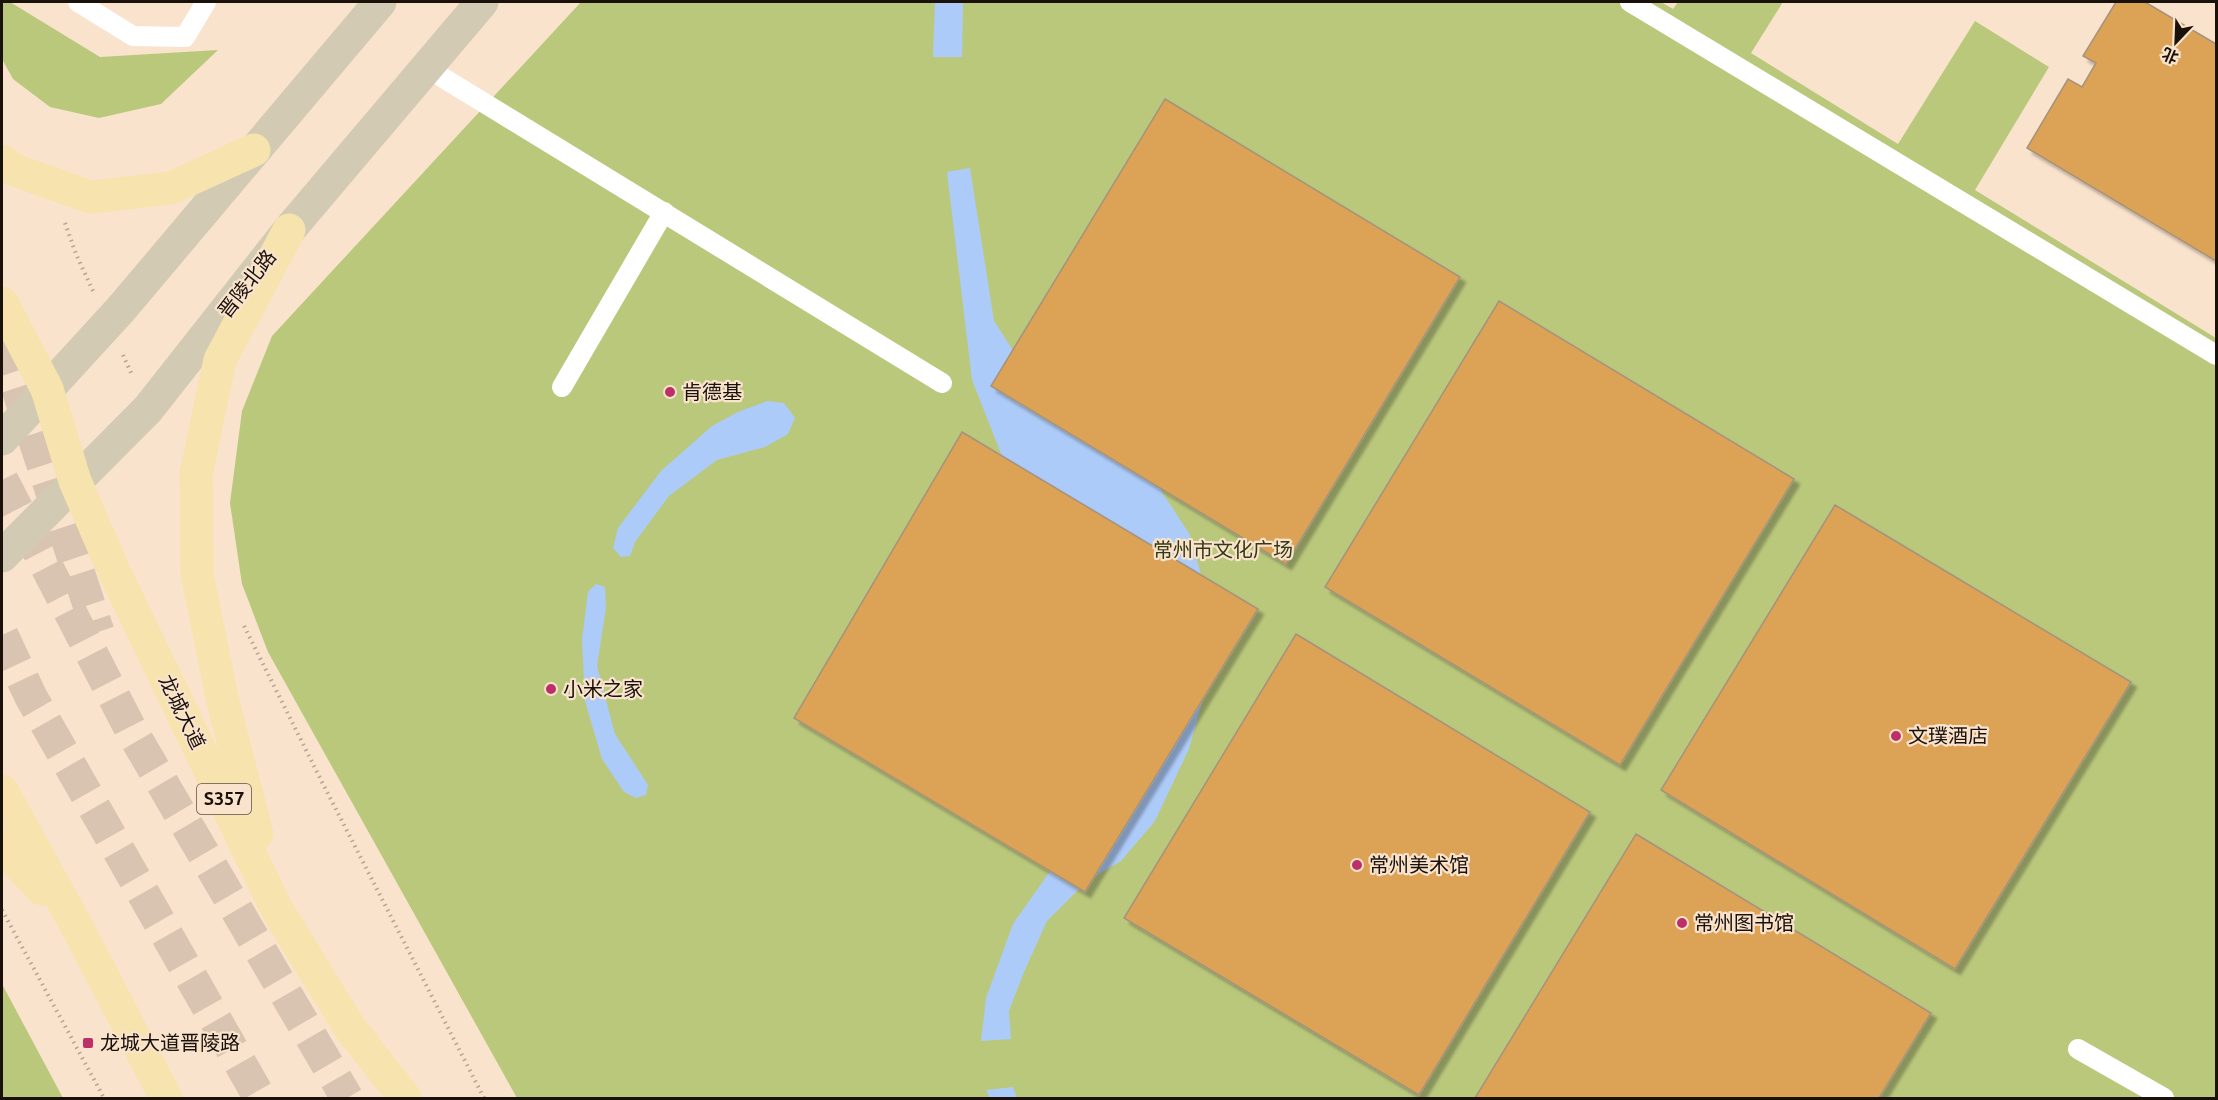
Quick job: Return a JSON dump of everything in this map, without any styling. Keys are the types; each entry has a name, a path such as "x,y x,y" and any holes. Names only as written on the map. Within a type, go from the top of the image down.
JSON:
{"main road":[{"path":"2,439 108,323 380,2"},
{"name":"晋陵北路","path":"2,556 148,409 289,231 482,2"},
{"path":"2,161 14,170 91,197 171,188 254,150"},
{"path":"276,908 222,702 197,574 196,474 220,360 289,231"},
{"name":"龙城大道","path":"2,303 47,389 75,481 114,571 276,908 350,1028 405,1098"},
{"path":"2,791 76,925 166,1098"},
{"path":"2,847 76,925"}],"lane":[{"path":"78,2 133,36 185,37 206,2"},
{"path":"1630,2 2217,355"},
{"path":"427,68 942,383"},
{"path":"562,387 664,212"},
{"path":"2078,1049 2164,1098"}],"path":[{"path":"50,183 76,254 148,409"},
{"path":"242,622 484,1098"},
{"path":"2,910 104,1098"}],"green space":[{"path":"2,2 10,2 100,57 218,50 161,104 99,118 50,107 13,79 2,59"},
{"name":"常州市文化广场","path":"581,2 1661,2 1673,9 1678,2 1783,2 1751,53 1898,144 1975,21 2049,67 1975,190 2216,338 2216,1098 517,1098 268,652 242,584 230,503 242,411 272,336"},
{"path":"2,984 63,1098 2,1098"}],"water":[{"path":"935,2 963,2 962,57 933,57"},
{"path":"970,168 994,321 1029,375 1151,475 1190,535 1211,611 1210,674 1189,749 1155,821 1121,861 1087,881 1047,921 1009,1011 1011,1039 981,1041 986,998 1013,924 1060,857 1011,479 972,380 947,172"},
{"path":"767,401 784,403 795,418 788,434 765,447 717,460 669,496 635,542 630,556 621,557 613,548 618,528 661,471 712,426 738,412"},
{"path":"596,584 605,587 606,608 597,666 615,734 648,785 646,795 636,798 624,792 602,759 585,701 582,639 588,592"},
{"path":"1013,1087 1017,1098 990,1098 986,1090"}],"building":[{"path":"2116,2 2145,2 2216,44 2216,261 2027,148 2068,79 2082,87 2096,63 2083,56"},
{"path":"1165,99 1460,277 1286,564 991,386"},
{"path":"1499,301 1794,479 1620,765 1325,587"},
{"path":"962,432 1258,609 1085,892 794,718"},
{"name":"文璞酒店","path":"1835,505 2131,682 1955,969 1661,790"},
{"name":"常州美术馆","path":"1296,634 1590,812 1419,1095 1124,918"},
{"name":"常州图书馆","path":"1636,834 1931,1013 1879,1098 1475,1098"}],"tunnel":[{"path":"2,341 98,632"},
{"path":"2,480 131,730 347,1098"},
{"path":"2,635 31,697 260,1098"}],"place":[{"name":"肯德基","path":"670,392"},
{"name":"小米之家","path":"551,689"},
{"name":"文璞酒店","path":"1896,736"},
{"name":"常州美术馆","path":"1357,865"},
{"name":"常州图书馆","path":"1682,923"},
{"name":"龙城大道晋陵路","path":"88,1043"}]}
